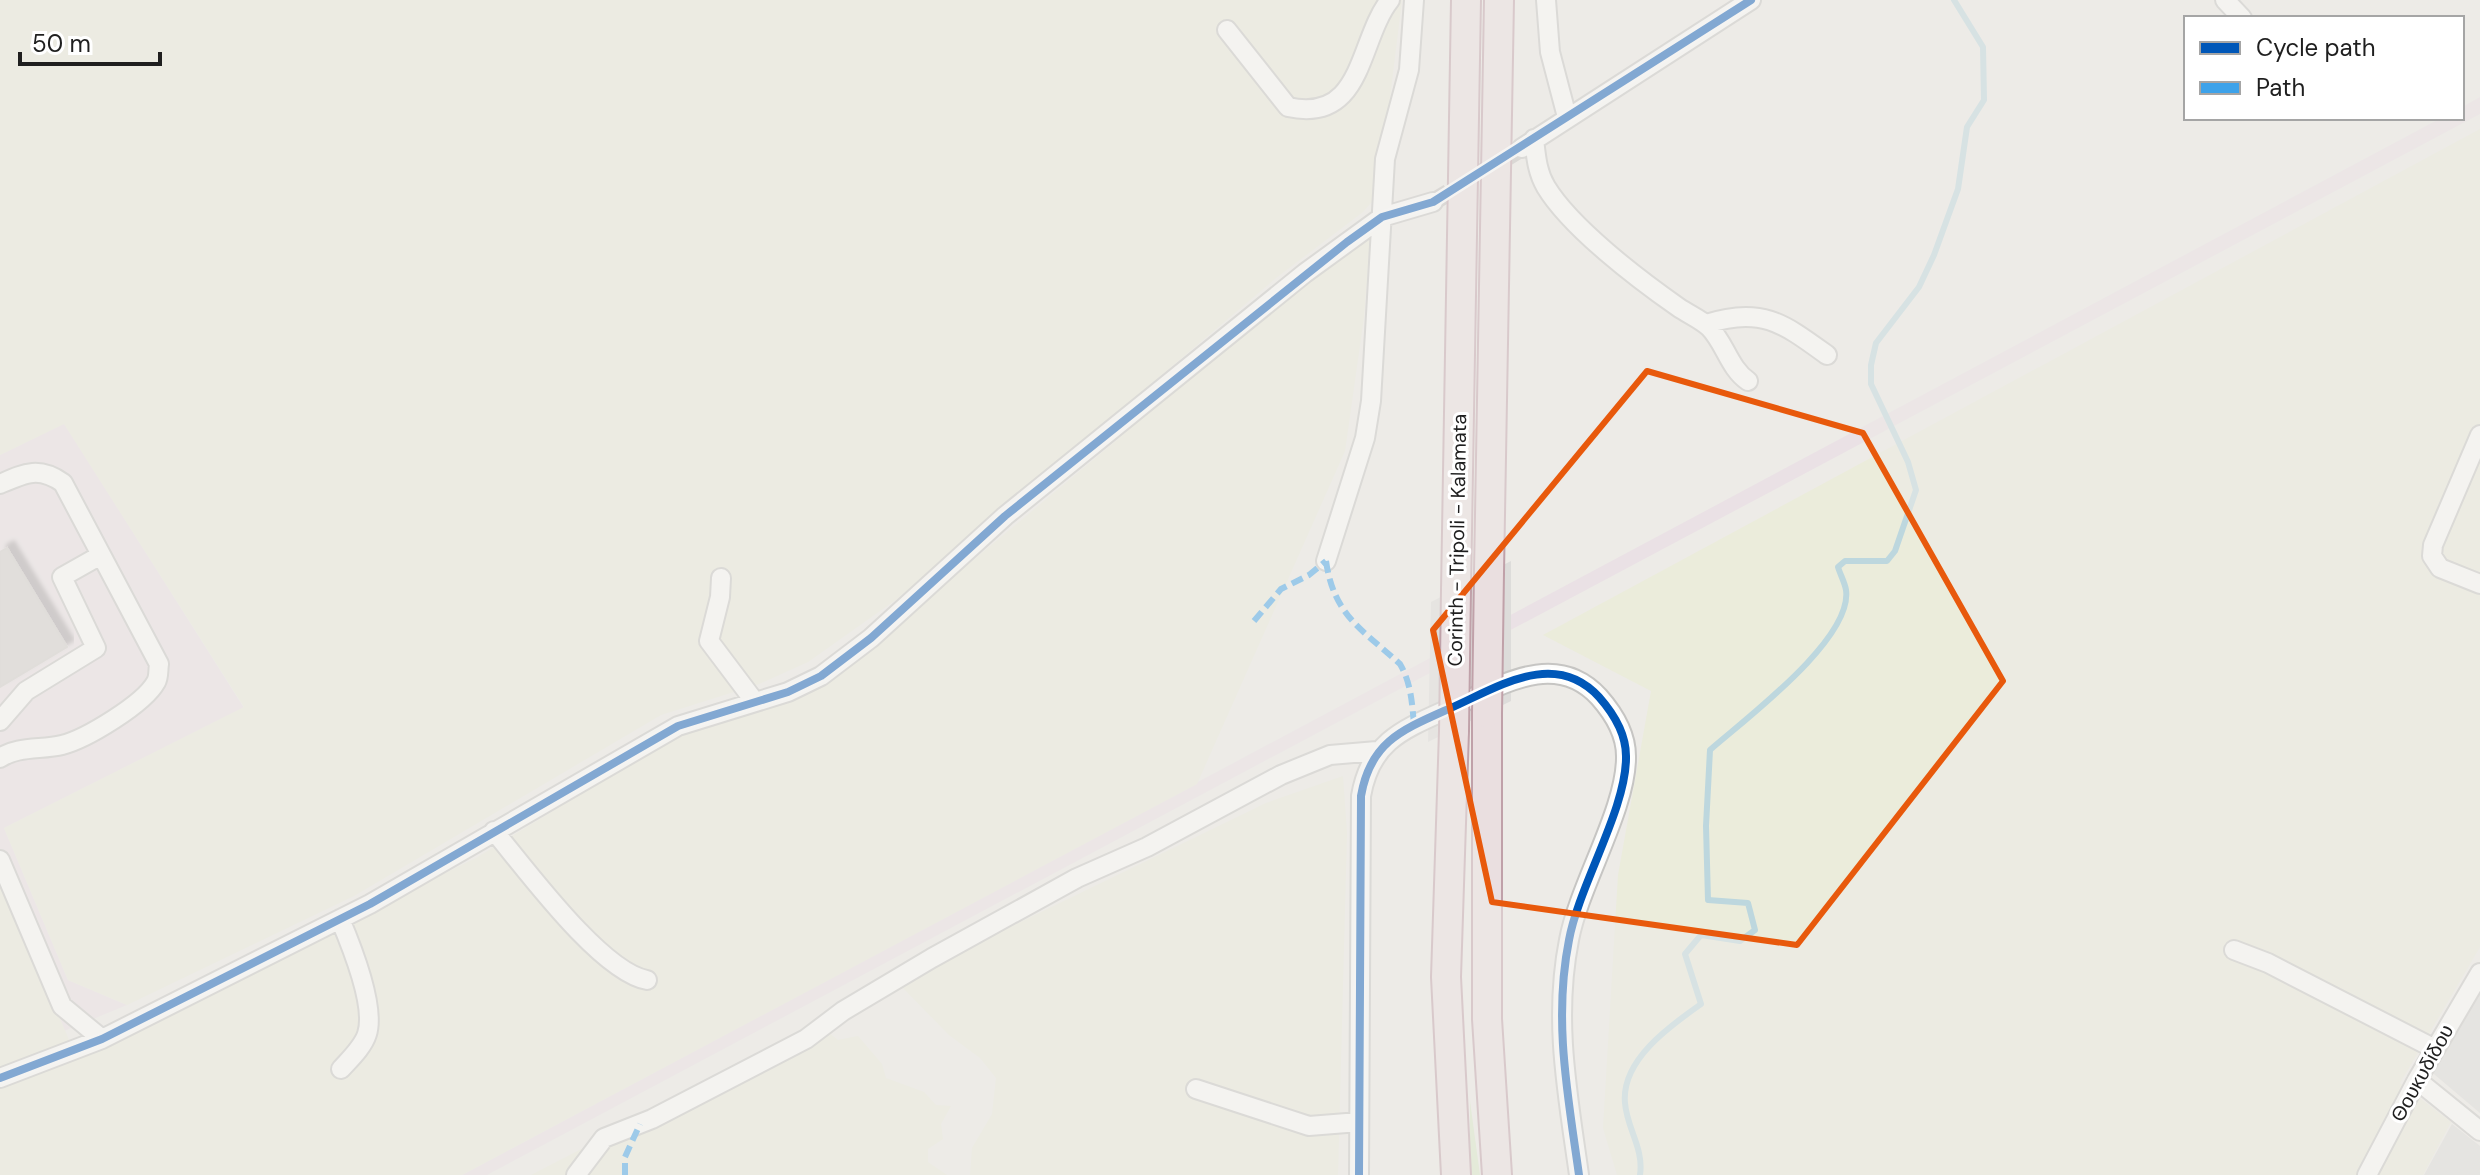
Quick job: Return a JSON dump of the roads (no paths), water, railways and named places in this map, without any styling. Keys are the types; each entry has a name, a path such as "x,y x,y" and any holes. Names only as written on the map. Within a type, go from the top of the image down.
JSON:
{"highway":[{"name":"Corinth - Tripoli - Kalamata","path":"1456,1175 1446,977 1454,731 1466,0"},
{"name":"Corinth - Tripoli - Kalamata","path":"1497,1175 1487,1019 1487,713 1499,0"}],"street":[{"path":"1227,30 1288,107 1317,108 1337,98 1354,80 1390,0"},
{"path":"1326,561 1365,438 1371,401 1385,159 1409,70 1414,0"},
{"path":"1546,0 1550,52 1567,117"},
{"path":"1748,381 1737,373 1726,350 1706,324 1677,306 1567,216 1545,185 1528,144 1751,0"},
{"path":"2225,0 2240,16"},
{"path":"0,1078 102,1039 340,919 678,726 788,692 847,658 1005,516 1305,273 1382,217 1433,202"},
{"path":"1706,324 1740,315 1768,318 1827,355"},
{"path":"2480,435 2433,545 2432,556 2440,568 2480,584"},
{"path":"0,484 28,472 50,473 63,483 159,664 158,680 145,696 111,720 64,744 12,752 0,758"},
{"path":"0,721 26,691 96,648 62,577 101,555"},
{"path":"721,578 720,597 709,641 755,702"},
{"path":"1359,1175 1361,796 1366,769 1377,751 1414,725 1534,672 1558,673 1593,691 1622,731 1627,755 1624,780 1573,924 1560,1013 1579,1175"},
{"path":"576,1175 604,1138 652,1119 806,1039 869,996 1077,878 1147,847 1281,775 1330,755 1377,751"},
{"path":"494,831 567,918 618,967 647,980"},
{"path":"0,860 62,1006 102,1039"},
{"path":"340,919 353,949 369,1025 363,1042 341,1069"},
{"path":"2234,950 2281,970 2435,1049"},
{"name":"Θουκυδίδου","path":"2367,1175 2417,1080 2480,973"},
{"path":"2417,1080 2480,1131"},
{"path":"1196,1089 1309,1126 1359,1122"}],"waterway":[{"path":"1640,1175 1640,1156 1626,1112 1626,1087 1631,1072 1650,1046 1701,1004 1685,954 1701,935 1740,941 1755,930 1748,903 1708,900 1706,826 1710,750 1770,699 1815,654 1844,610 1846,590 1838,567 1845,561 1887,561 1895,551 1916,490 1908,462 1871,384 1871,365 1876,343 1919,287 1934,255 1958,189 1967,127 1984,100 1983,47 1954,0"}],"tunnel":[{"path":"1433,202 1522,148"}]}
